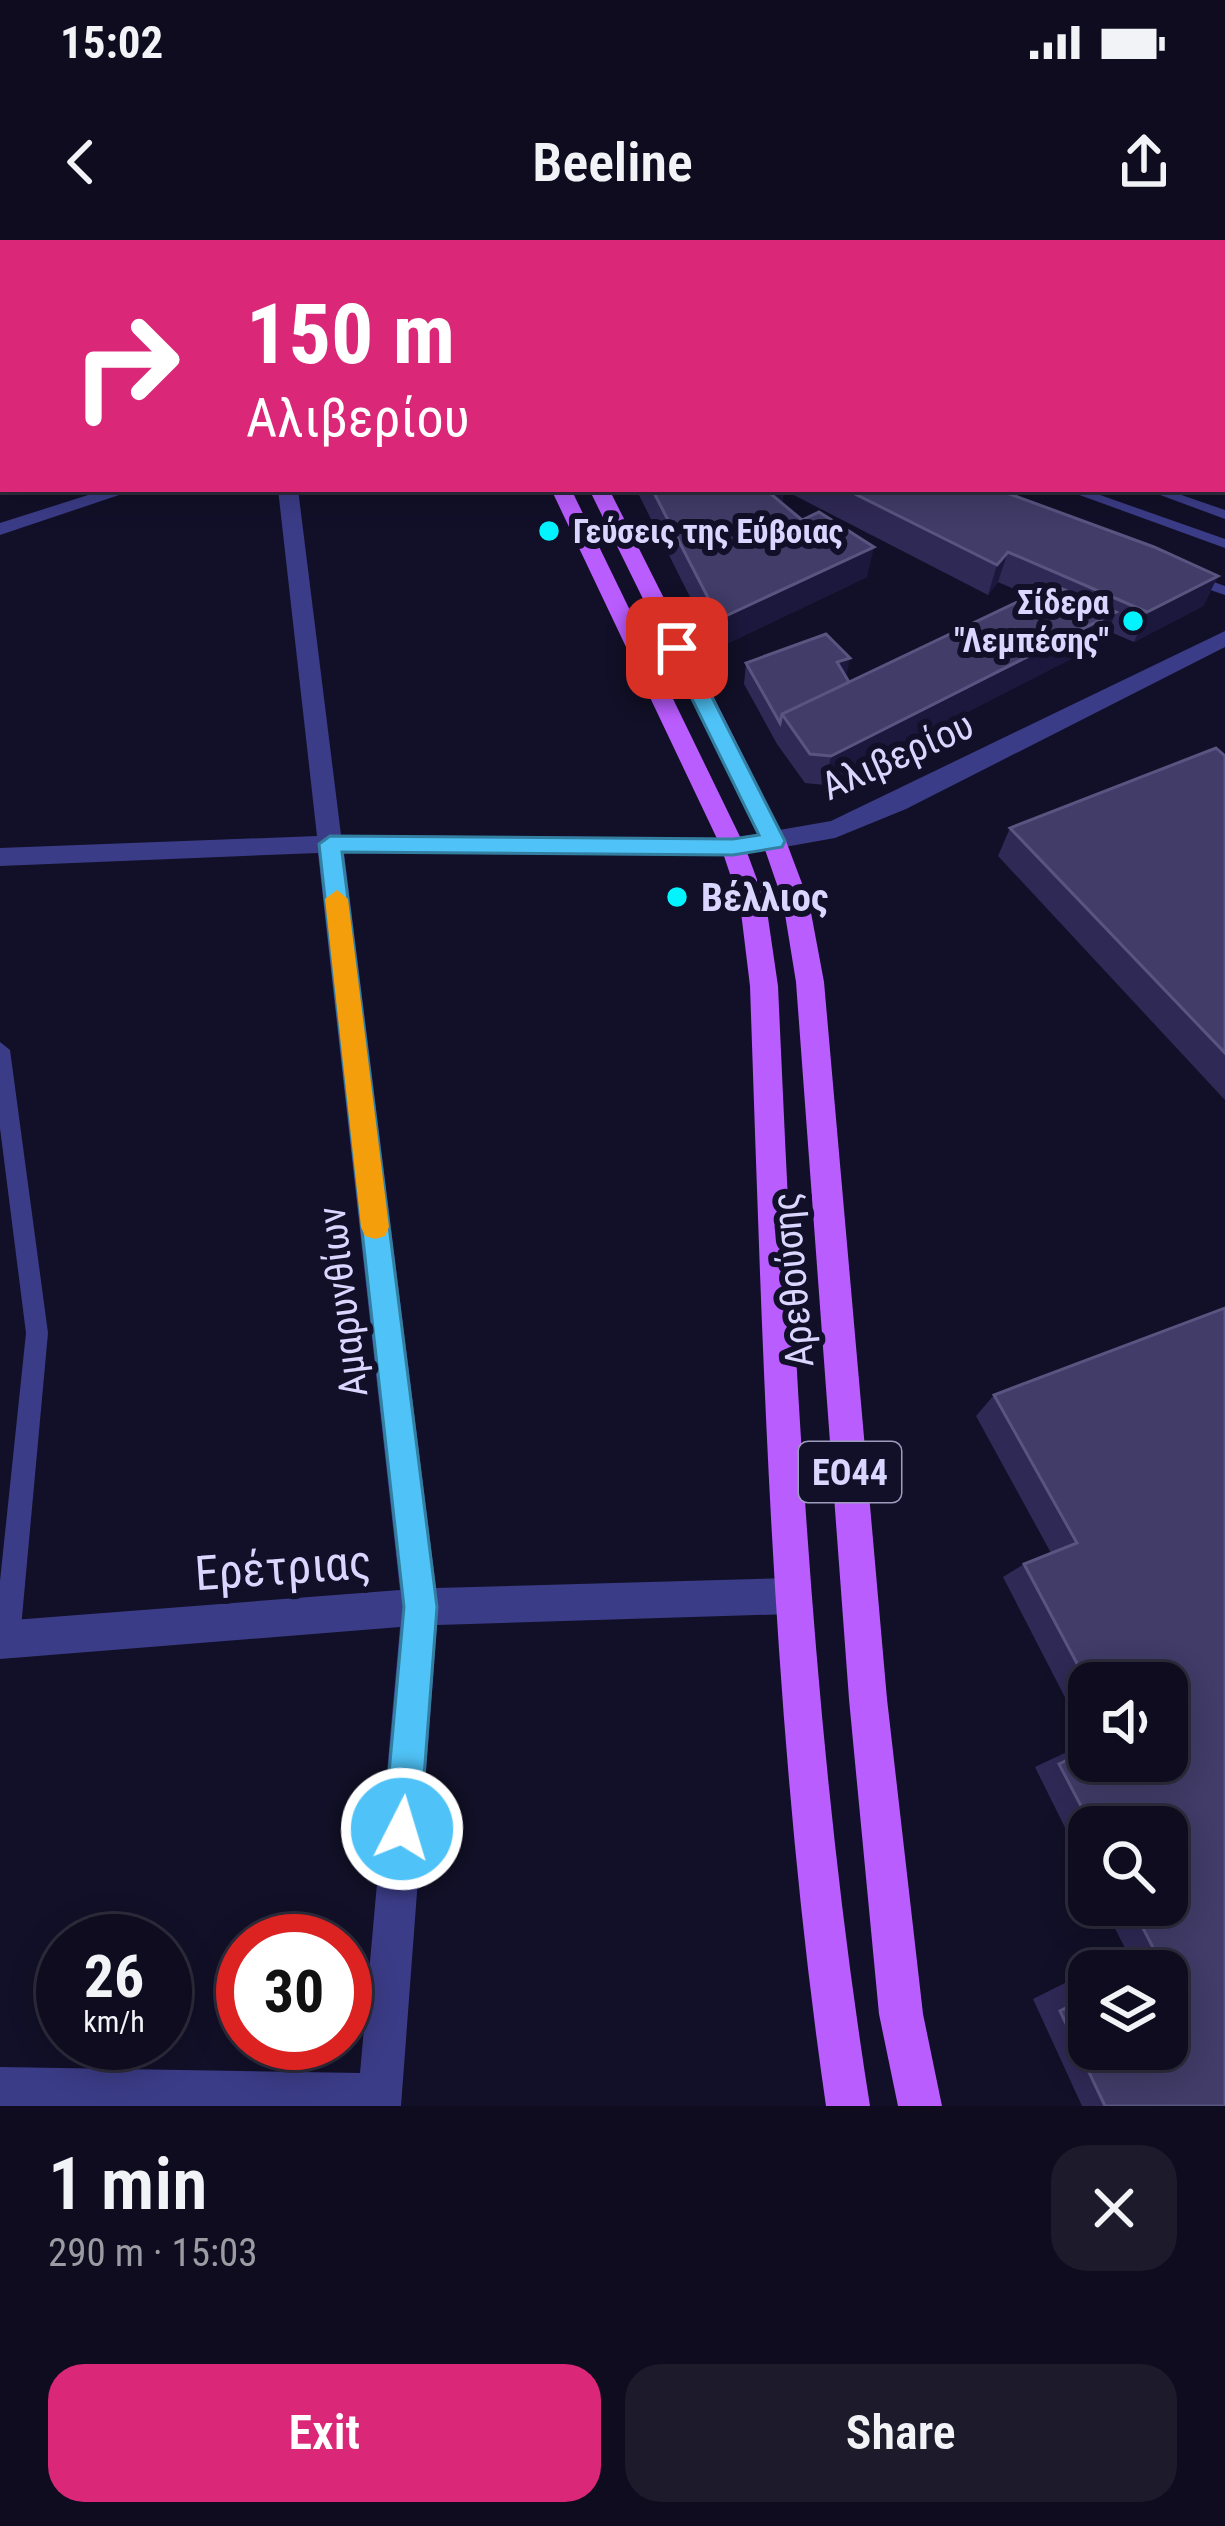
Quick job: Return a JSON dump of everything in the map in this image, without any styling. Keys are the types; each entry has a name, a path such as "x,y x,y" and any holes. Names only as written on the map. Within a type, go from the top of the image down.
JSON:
{"main road":[{"name":"Αρεθούσης","path":"562,492 733,847 753,904 764,986 790,1596 826,1982 848,2106"},
{"name":"Αρεθούσης","path":"600,492 774,841 796,902 811,982 868,1699 901,2014 920,2106"}],"street":[{"path":"0,529 117,492"},
{"name":"Αμαρυνθίων","path":"288,492 420,1607 379,2101"},
{"name":"Αλιβερίου","path":"0,857 330,844 733,847 774,841 835,829 897,803 1225,638"},
{"path":"1197,653 1225,669"},
{"name":"Ερέτριας","path":"4,1640 420,1607 790,1596"},
{"path":"0,2089 379,2101"}],"lane":[{"path":"1078,492 1225,544"},
{"path":"1160,492 1225,515"},
{"path":"1207,583 1225,571"},
{"path":"1173,572 1225,591"},
{"path":"0,1050 37,1333 4,1640"}],"building":[{"path":"654,492 769,492 802,520 819,512 874,547 719,619"},
{"path":"851,492 1004,492 1218,576 1147,612 1008,552 997,565"},
{"path":"1053,585 1116,612 831,756 810,754 782,714"},
{"path":"826,634 850,658 837,662 849,682 782,714 780,723 746,663"},
{"path":"1216,748 1225,756 1225,1053 1010,828"},
{"path":"1225,1308 1225,2106 1105,2106 1088,2070 1188,2070 1188,1950 1154,1950 1142,1926 1188,1926 1188,1806 1081,1806 1068,1782 1188,1782 1188,1662 1076,1662 1024,1564 1077,1543 994,1395"},
{"path":"1068,1760 1068,1781 1059,1764"}],"slow traffic":[{"path":"337,899 375,1227"}],"place":[{"name":"Γεύσεις της Εύβοιας","path":"549,531"},
{"name":"Σίδερα \"Λεμπέσης\"","path":"1133,621"},
{"name":"Βέλλιος","path":"677,897"}],"route":[{"path":"402,1829 420,1607 330,844 733,847 774,841 677,648"}]}
